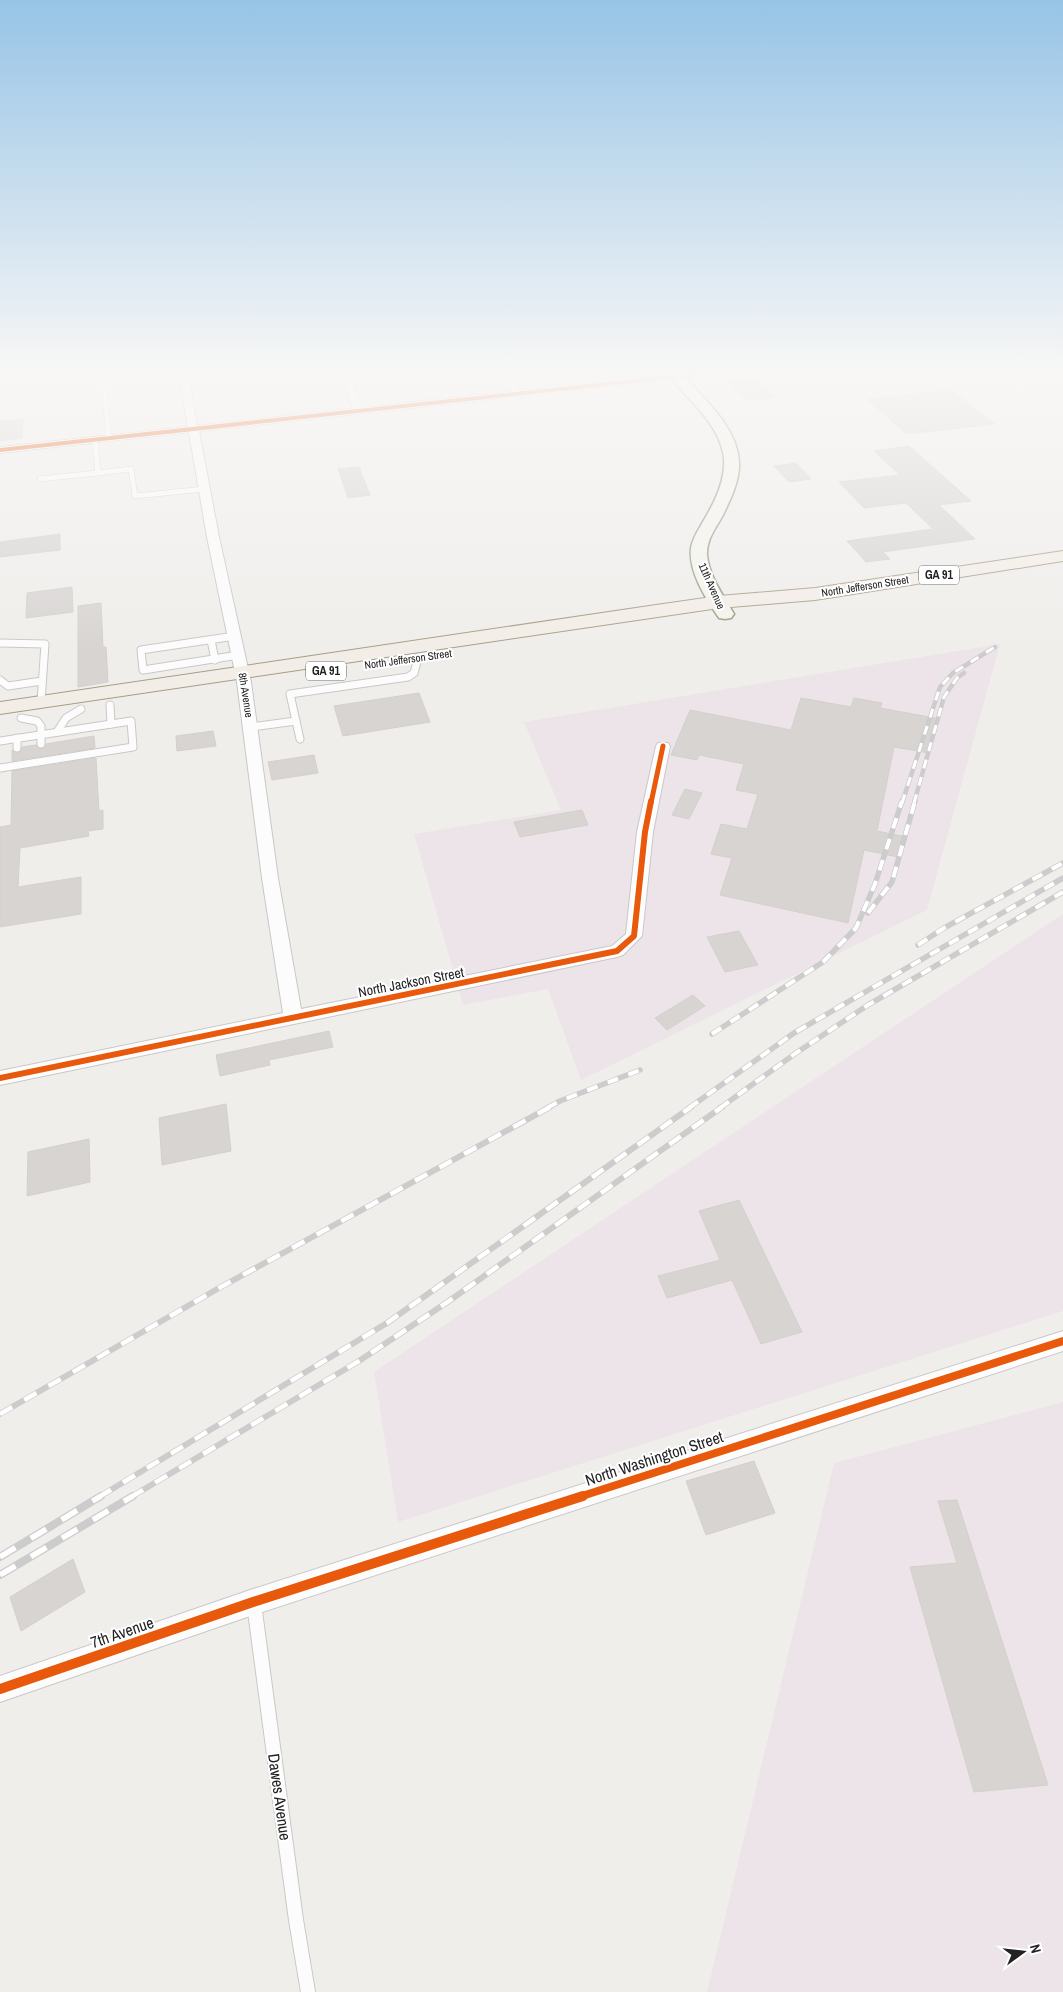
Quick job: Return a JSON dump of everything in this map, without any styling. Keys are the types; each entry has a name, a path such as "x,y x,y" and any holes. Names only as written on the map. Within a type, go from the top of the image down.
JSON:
{"main road":[{"name":"North Jefferson Street","path":"0,708 42,692 181,674 418,658 722,608 1063,556"},
{"name":"North Jefferson Street","path":"0,722 19,728 81,709 111,714 242,670 722,608"}],"street":[{"name":"8th Avenue","path":"201,467 242,670 270,878 293,1017"},
{"name":"11th Avenue","path":"722,608 700,564 699,550 702,536 715,516 727,488 731,467"},
{"name":"North Jackson Street","path":"0,1078 617,951 634,936 646,832 663,746"},
{"name":"North Washington Street","path":"253,1602 1063,1341"},
{"name":"7th Avenue","path":"0,1689 253,1602"}],"lane":[{"path":"97,467 98,473"},
{"path":"40,479 131,469 135,496 205,489"},
{"path":"235,636 141,650 144,670 181,674 215,660 242,670"},
{"path":"210,640 215,660"},
{"path":"0,643 45,644 42,692 8,686 0,680"},
{"path":"300,739 290,694 408,677 414,673 418,658"},
{"path":"57,732 60,723 68,715 81,709"},
{"path":"0,768 16,762 91,750 133,747 131,721 111,714 91,727 67,731 42,734 19,728"},
{"path":"0,741 19,728 37,721 41,726 41,744"},
{"path":"251,728 296,721"},
{"path":"91,727 91,737"},
{"path":"17,748 19,728"},
{"path":"67,731 67,740"},
{"name":"Dawes Avenue","path":"253,1602 308,1992"}],"shaded area":[{"path":"1000,644 927,910 581,1080 548,989 463,1005 414,834 561,810 524,722"},
{"path":"1063,914 1063,1311 398,1522 374,1372"},
{"path":"1063,1402 1063,1992 707,1992 834,1463"}],"building":[{"path":"359,467 370,495 348,498 338,469"},
{"path":"775,467 800,467 811,479 789,482"},
{"path":"891,467 933,467 971,501 939,505 975,539 883,552 890,559 866,562 847,541 933,529 906,503 864,508 839,482 900,475"},
{"path":"60,534 60,550 0,557 0,542"},
{"path":"72,587 73,612 26,618 27,593"},
{"path":"101,603 103,647 106,647 108,682 78,687 78,606"},
{"path":"419,693 430,722 343,736 334,706"},
{"path":"801,698 851,707 854,698 882,703 880,708 935,718 929,753 894,747 877,831 902,836 898,857 864,850 848,923 720,895 732,858 711,854 721,824 747,829 758,794 736,790 744,764 699,755 697,760 671,755 690,710 791,730"},
{"path":"213,731 216,746 177,751 176,736"},
{"path":"94,736 95,748 12,761 12,750 19,753 22,747 36,745 41,749 46,744"},
{"path":"314,755 318,773 272,780 268,762"},
{"path":"96,758 99,811 103,810 103,829 88,831 89,836 20,848 18,887 81,877 81,914 0,927 0,827 11,825 12,771"},
{"path":"685,789 702,793 689,819 672,815"},
{"path":"582,810 588,825 520,837 514,822"},
{"path":"739,931 758,965 725,972 707,937"},
{"path":"693,995 705,1006 667,1030 655,1018"},
{"path":"329,1031 333,1047 269,1060 270,1065 220,1076 216,1055"},
{"path":"226,1104 231,1151 162,1165 159,1118"},
{"path":"89,1139 90,1182 27,1196 28,1152"},
{"path":"739,1200 802,1332 761,1344 732,1280 667,1298 658,1276 720,1260 699,1211"},
{"path":"754,1461 775,1513 706,1535 686,1481"},
{"path":"957,1500 1048,1785 974,1792 910,1567 957,1563 938,1501"},
{"path":"73,1559 85,1592 21,1631 10,1597"}],"railway":[{"path":"902,803 940,687 953,673 995,647"},
{"path":"914,803 944,697 957,678 964,673"},
{"path":"712,1034 823,962 856,928 875,884 902,801"},
{"path":"868,913 892,882 915,801"},
{"path":"918,945 944,928 1063,863"},
{"path":"689,1108 794,1033 1063,878"},
{"path":"720,1108 796,1053 868,1005 1063,892"},
{"path":"547,1108 560,1101 640,1070"},
{"path":"0,1414 219,1288 550,1107"},
{"path":"99,1497 387,1323 691,1107"},
{"path":"131,1497 359,1361 449,1301 722,1107"},
{"path":"0,1557 101,1496"},
{"path":"0,1575 133,1496"}],"cycle path":[{"path":"0,1078 617,951 634,936 645,832 663,746"},
{"path":"0,1689 253,1602 1063,1341"}]}
